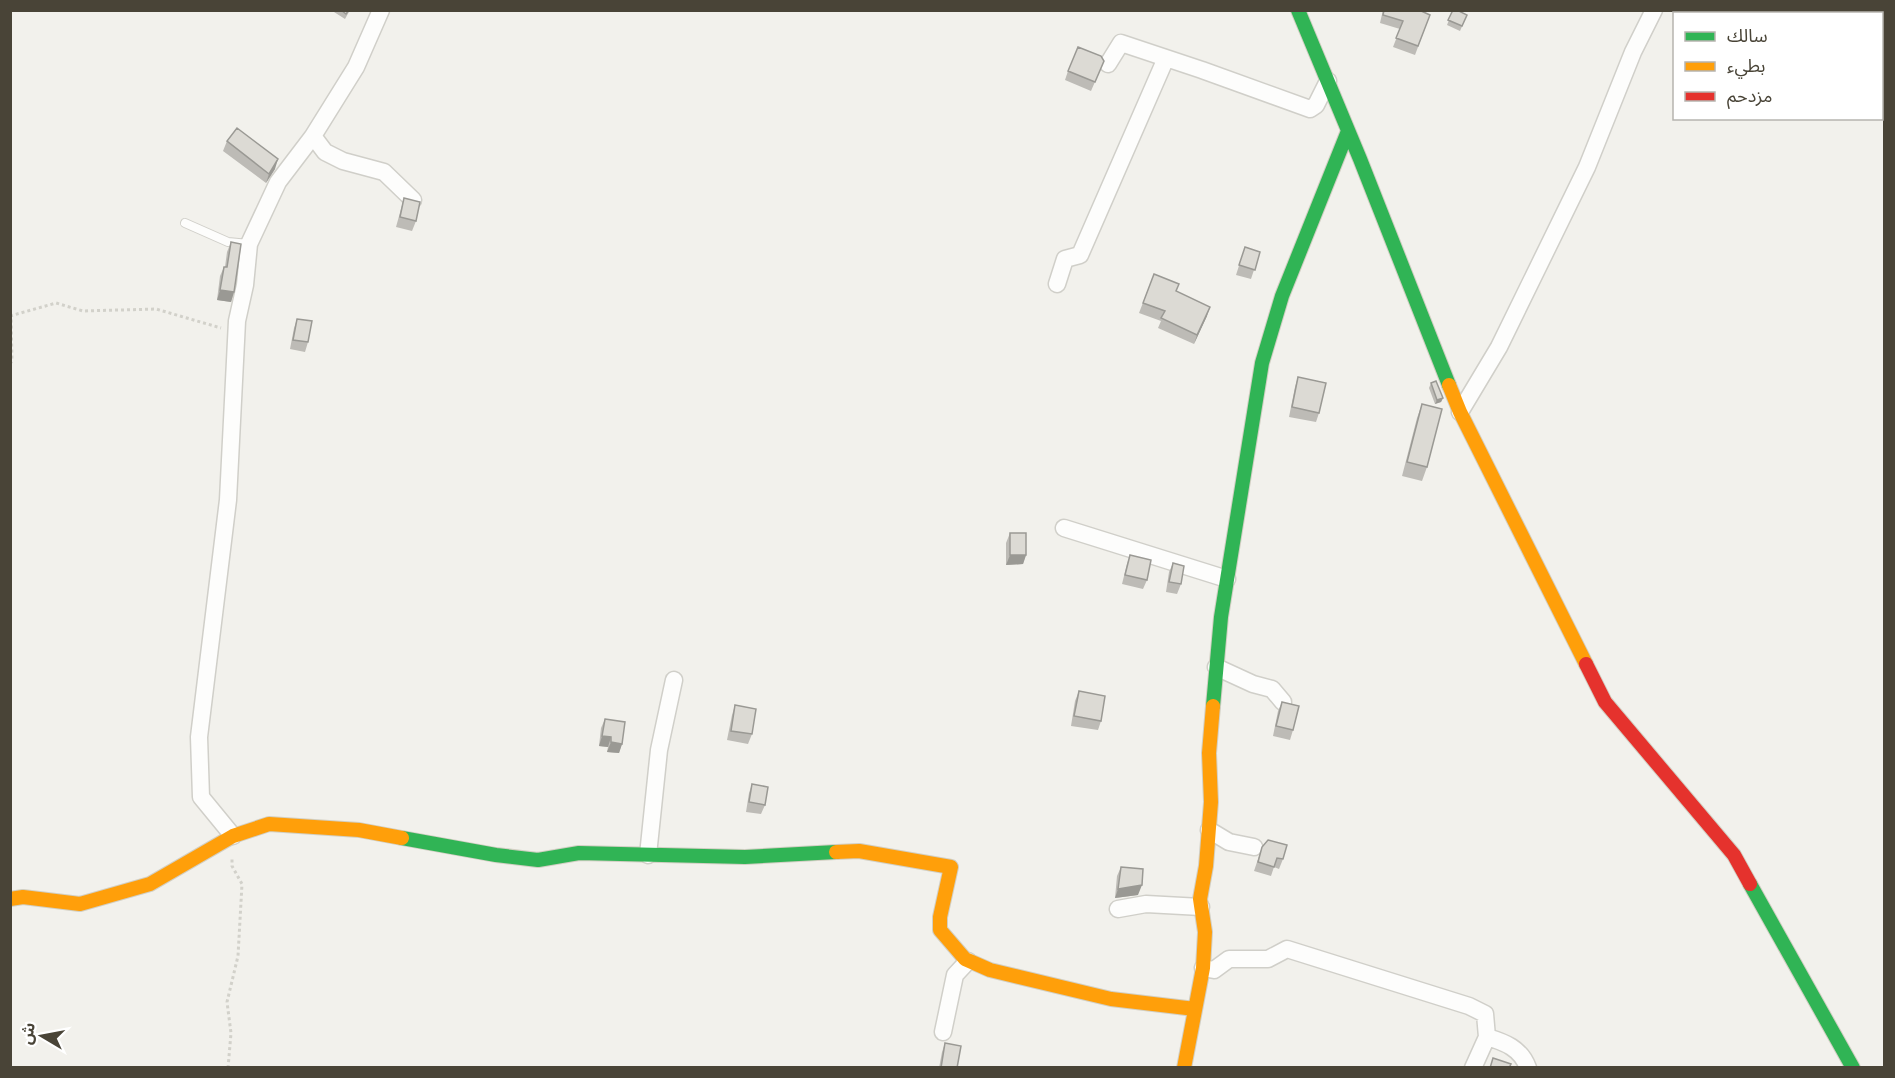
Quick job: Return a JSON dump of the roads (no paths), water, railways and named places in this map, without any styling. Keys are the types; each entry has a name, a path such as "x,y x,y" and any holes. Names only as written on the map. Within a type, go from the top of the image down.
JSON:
{"street":[{"path":"233,836 201,797 199,746 228,500 237,321 245,285 249,244 278,182 313,136 356,67 381,10"},
{"path":"1298,10 1460,412 1605,702 1734,855 1848,1064"},
{"path":"1460,412 1499,347 1587,167 1633,52 1654,10"},
{"path":"1108,64 1121,43 1310,109 1316,105 1328,81"},
{"path":"1058,284 1065,259 1080,255 1166,58"},
{"path":"1184,1068 1203,968 1204,932 1200,899 1206,866 1211,802 1209,753 1216,667 1227,579 1262,363 1282,297 1348,131"},
{"path":"313,136 325,152 384,172 413,200"},
{"path":"1064,528 1227,579"},
{"path":"1216,667 1253,684 1272,689 1283,702"},
{"path":"648,855 659,750 674,680"},
{"path":"10,899 23,897 80,904 130,890 150,884 233,836 269,824 359,830 495,855 538,860 579,853 745,857 859,851 951,867 940,917 940,930 968,961 990,970 1111,999 1195,1009"},
{"path":"1209,830 1229,842 1254,848"},
{"path":"1118,909 1146,904 1201,907"},
{"path":"1203,968 1214,970 1229,959 1268,958 1287,949 1469,1006 1485,1014 1487,1037 1473,1068"},
{"path":"943,1032 955,975 968,961"},
{"path":"1487,1037 1508,1043 1525,1060 1528,1068"}],"lane":[{"path":"185,223 228,242 249,244"}]}
